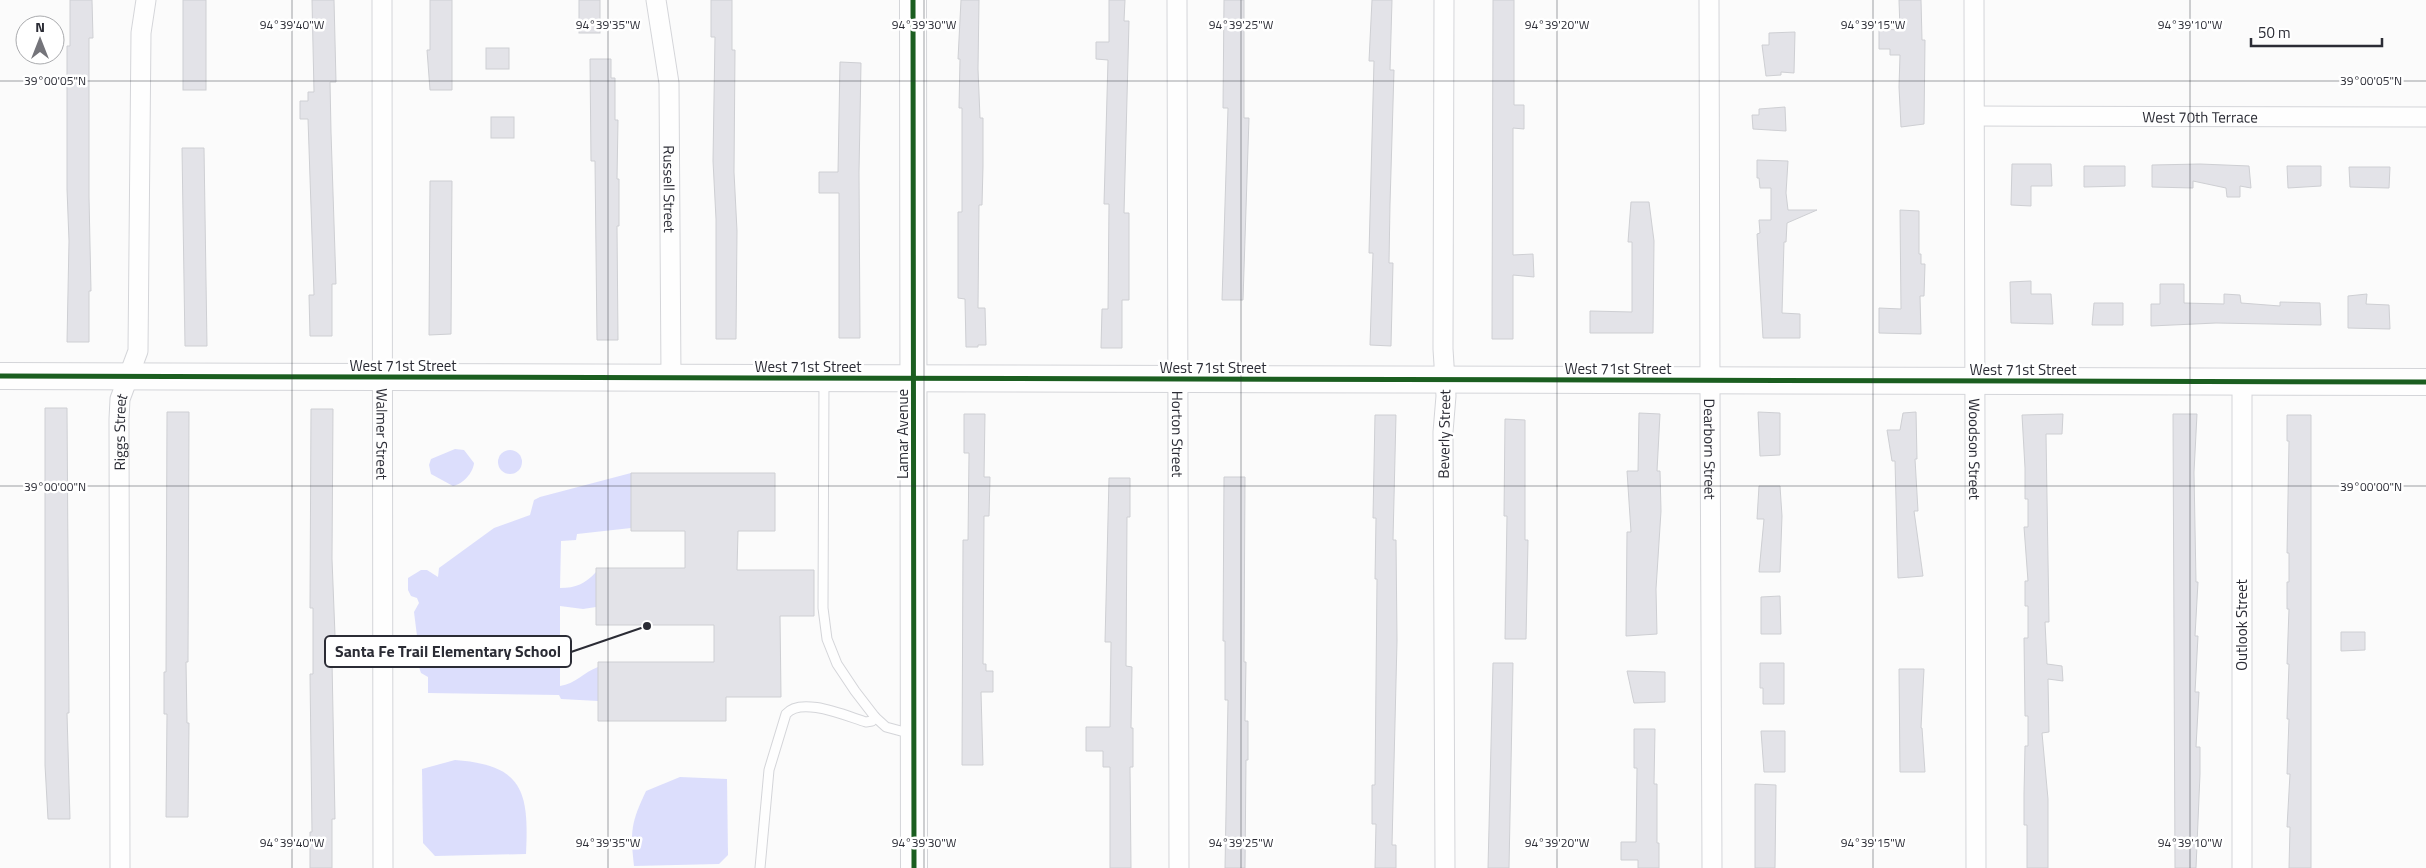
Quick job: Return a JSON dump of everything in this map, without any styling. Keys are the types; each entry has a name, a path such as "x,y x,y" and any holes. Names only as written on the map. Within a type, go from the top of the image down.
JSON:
{"street":[{"name":"Riggs Street","path":"120,868 119,419 120,399 138,351 141,33 146,0"},
{"name":"Walmer Street","path":"382,0 383,868"},
{"name":"Russell Street","path":"656,0 670,83 672,378"},
{"name":"Lamar Avenue","path":"913,0 914,868"},
{"name":"Horton Street","path":"1177,0 1179,868"},
{"name":"Beverly Street","path":"1444,0 1443,349 1446,396 1443,432 1445,868"},
{"name":"Dearborn Street","path":"1709,0 1712,868"},
{"name":"Woodson Street","path":"1974,0 1973,381 1976,868"},
{"name":"West 70th Terrace","path":"1975,116 2426,116"},
{"name":"West 71st Street","path":"0,376 2426,382"},
{"name":"Outlook Street","path":"2242,382 2242,868"}],"lane":[{"path":"824,378 823,620 827,639 837,664 875,717 886,727 914,734"},
{"path":"760,868 769,770 786,714 790,708 808,706 866,722 872,721 875,717"}],"shaded area":[{"path":"455,449 464,450 474,463 472,471 467,478 453,486 431,474 429,465 431,459"},
{"path":"510,450 519,453 522,462 519,471 510,474 501,471 498,462 501,453"},
{"path":"631,473 631,528 577,534 576,540 561,541 560,588 580,584 588,580 596,572 596,607 583,609 560,606 560,686 570,683 598,667 598,701 561,699 559,695 428,693 428,677 421,673 412,646 417,636 414,612 419,603 417,598 411,596 408,590 408,578 421,570 427,570 438,577 439,568 494,528 530,515 534,500 540,497"},
{"path":"455,760 478,763 495,768 508,775 517,785 523,798 526,813 526,854 435,856 423,843 422,769"},
{"path":"680,777 727,779 728,855 719,864 634,866 633,827 637,811 646,791"}],"building":[{"path":"70,0 92,0 93,38 89,38 91,291 89,291 89,342 67,342 69,241 67,46 70,46"},
{"path":"183,0 206,0 206,90 183,90"},
{"path":"312,0 334,0 336,82 330,82 336,284 332,284 332,336 310,336 309,295 314,295 308,119 300,119 300,101 308,101 308,92 314,92"},
{"path":"430,0 452,0 452,90 430,90 427,50 430,50"},
{"path":"579,0 600,0 600,33 579,33"},
{"path":"711,0 732,0 732,50 735,50 736,339 716,339 716,219 713,161 715,37 711,37"},
{"path":"961,0 979,0 978,69 980,118 983,118 983,166 982,205 979,205 978,308 985,308 986,345 978,345 978,347 966,347 965,299 958,298 958,212 962,212 962,108 959,108 960,59 958,59"},
{"path":"1109,0 1125,0 1124,21 1129,21 1124,213 1129,213 1129,300 1122,300 1122,348 1101,348 1102,309 1108,309 1109,204 1104,204 1108,60 1096,59 1096,42 1109,42"},
{"path":"1224,0 1244,0 1244,118 1249,118 1243,300 1222,300 1228,108 1223,108"},
{"path":"1372,0 1392,0 1390,70 1394,70 1389,263 1393,263 1391,346 1370,345 1373,253 1369,253 1374,61 1369,61"},
{"path":"1493,0 1514,0 1514,105 1524,105 1524,129 1513,128 1513,255 1533,254 1534,277 1513,275 1513,339 1492,339"},
{"path":"1899,0 1921,0 1922,40 1925,40 1924,124 1901,127 1900,55 1890,55 1890,49 1879,49 1879,29 1900,30"},
{"path":"1795,32 1794,73 1781,72 1781,75 1766,76 1762,45 1769,45 1769,33"},
{"path":"486,48 509,48 509,69 486,69"},
{"path":"590,59 611,59 611,78 615,78 615,120 618,120 617,179 619,179 619,226 617,226 618,340 597,340 595,161 591,161"},
{"path":"840,62 861,63 859,172 860,338 839,338 839,193 819,193 819,172 838,172"},
{"path":"1785,107 1786,131 1753,129 1752,115 1759,115 1759,109"},
{"path":"491,117 514,117 514,138 491,138"},
{"path":"182,148 204,148 207,346 185,346"},
{"path":"1757,160 1788,161 1786,193 1788,210 1817,210 1787,223 1786,242 1784,242 1782,313 1800,314 1800,338 1763,338 1757,234 1760,233 1759,220 1771,220 1771,188 1760,188 1759,178 1757,178"},
{"path":"2012,164 2051,164 2052,186 2031,186 2031,206 2011,205"},
{"path":"2152,165 2249,166 2251,188 2240,186 2240,197 2227,197 2226,188 2193,181 2193,188 2152,187"},
{"path":"2084,166 2125,166 2125,186 2084,187"},
{"path":"2287,166 2321,166 2321,186 2288,188"},
{"path":"2349,167 2390,167 2389,188 2350,187"},
{"path":"430,181 452,181 451,334 429,335"},
{"path":"1631,202 1649,202 1654,241 1653,333 1590,333 1590,311 1632,312 1632,242 1628,242"},
{"path":"1900,210 1919,211 1919,254 1921,254 1921,264 1925,264 1924,296 1920,296 1921,334 1879,333 1879,308 1901,309"},
{"path":"2031,281 2031,294 2051,294 2053,324 2011,323 2010,282"},
{"path":"2160,284 2184,284 2184,303 2224,304 2224,294 2240,295 2241,303 2280,306 2280,302 2320,303 2321,325 2216,323 2151,326 2151,304 2160,304"},
{"path":"2367,294 2366,304 2389,305 2390,329 2348,328 2348,296"},
{"path":"2094,303 2123,303 2123,325 2092,325"},
{"path":"45,408 67,408 69,713 67,713 70,819 48,819 45,765"},
{"path":"311,409 333,409 332,559 336,661 332,661 335,819 332,819 332,868 310,868 310,832 312,832 310,674 313,674 313,608 310,608"},
{"path":"167,412 189,412 188,662 186,662 187,723 189,723 188,817 166,817 167,714 164,714 164,672 166,672"},
{"path":"1758,412 1780,413 1780,455 1760,456"},
{"path":"1916,412 1917,459 1915,459 1918,511 1914,511 1923,576 1898,578 1895,461 1892,461 1887,430 1900,430 1903,413"},
{"path":"1639,413 1660,414 1657,471 1660,471 1661,511 1656,589 1657,634 1626,636 1627,532 1631,532 1627,471 1638,471"},
{"path":"964,414 985,414 984,477 990,477 989,516 984,516 983,664 986,664 986,671 993,671 993,692 981,692 983,765 962,765 963,540 968,540 969,453 964,453"},
{"path":"2063,414 2062,434 2046,434 2049,622 2045,622 2047,664 2062,666 2063,681 2048,679 2049,732 2042,733 2048,799 2048,868 2027,868 2027,825 2024,825 2024,794 2025,746 2028,746 2028,716 2025,716 2024,638 2028,638 2028,606 2025,606 2025,581 2028,581 2024,527 2028,527 2028,499 2025,499 2022,415"},
{"path":"2173,414 2197,414 2194,472 2196,582 2198,582 2195,636 2198,636 2195,692 2199,692 2196,747 2200,747 2200,774 2196,868 2175,868"},
{"path":"1375,415 1396,415 1393,540 1396,540 1397,641 1392,845 1396,845 1396,868 1375,868 1376,824 1372,824 1372,785 1375,785 1377,579 1375,579 1376,518 1373,518"},
{"path":"2287,415 2311,415 2311,868 2289,868 2290,827 2287,827 2290,774 2287,774 2289,719 2287,719 2289,664 2287,664 2289,609 2287,609 2287,582 2289,582 2289,553 2287,553 2289,441 2287,441"},
{"path":"1505,419 1525,420 1525,540 1528,540 1526,639 1505,639 1507,516 1504,516"},
{"path":"631,473 775,473 775,531 738,531 737,570 814,570 814,616 780,616 781,697 726,697 726,721 598,721 598,662 714,662 714,625 596,625 596,568 685,568 685,531 631,531"},
{"path":"1224,477 1245,477 1244,662 1246,662 1245,721 1248,721 1248,760 1246,760 1245,868 1225,868 1228,700 1225,700 1225,641 1223,641"},
{"path":"1109,478 1130,478 1130,517 1127,517 1126,666 1132,667 1131,728 1133,728 1133,767 1130,767 1131,868 1110,868 1110,767 1103,767 1103,751 1086,751 1086,727 1110,727 1111,642 1105,642"},
{"path":"1759,486 1780,486 1782,516 1780,572 1759,572 1764,519 1757,519"},
{"path":"1780,596 1781,634 1761,634 1761,597"},
{"path":"2341,632 2365,632 2365,650 2341,651"},
{"path":"1493,663 1513,663 1509,868 1488,868"},
{"path":"1760,663 1784,663 1784,704 1763,704 1763,688 1760,688"},
{"path":"1899,669 1924,669 1921,728 1925,772 1900,772"},
{"path":"1627,671 1665,672 1665,702 1634,703"},
{"path":"1634,729 1655,729 1654,784 1657,784 1659,868 1638,868 1638,860 1621,860 1621,842 1636,842 1637,768 1634,768"},
{"path":"1761,731 1785,731 1785,772 1764,772"},
{"path":"1755,784 1776,785 1775,868 1755,868"}],"cycle path":[{"path":"913,0 914,868"},
{"path":"0,376 2426,382"}],"place":[{"name":"Santa Fe Trail Elementary School","path":"647,626"}]}
